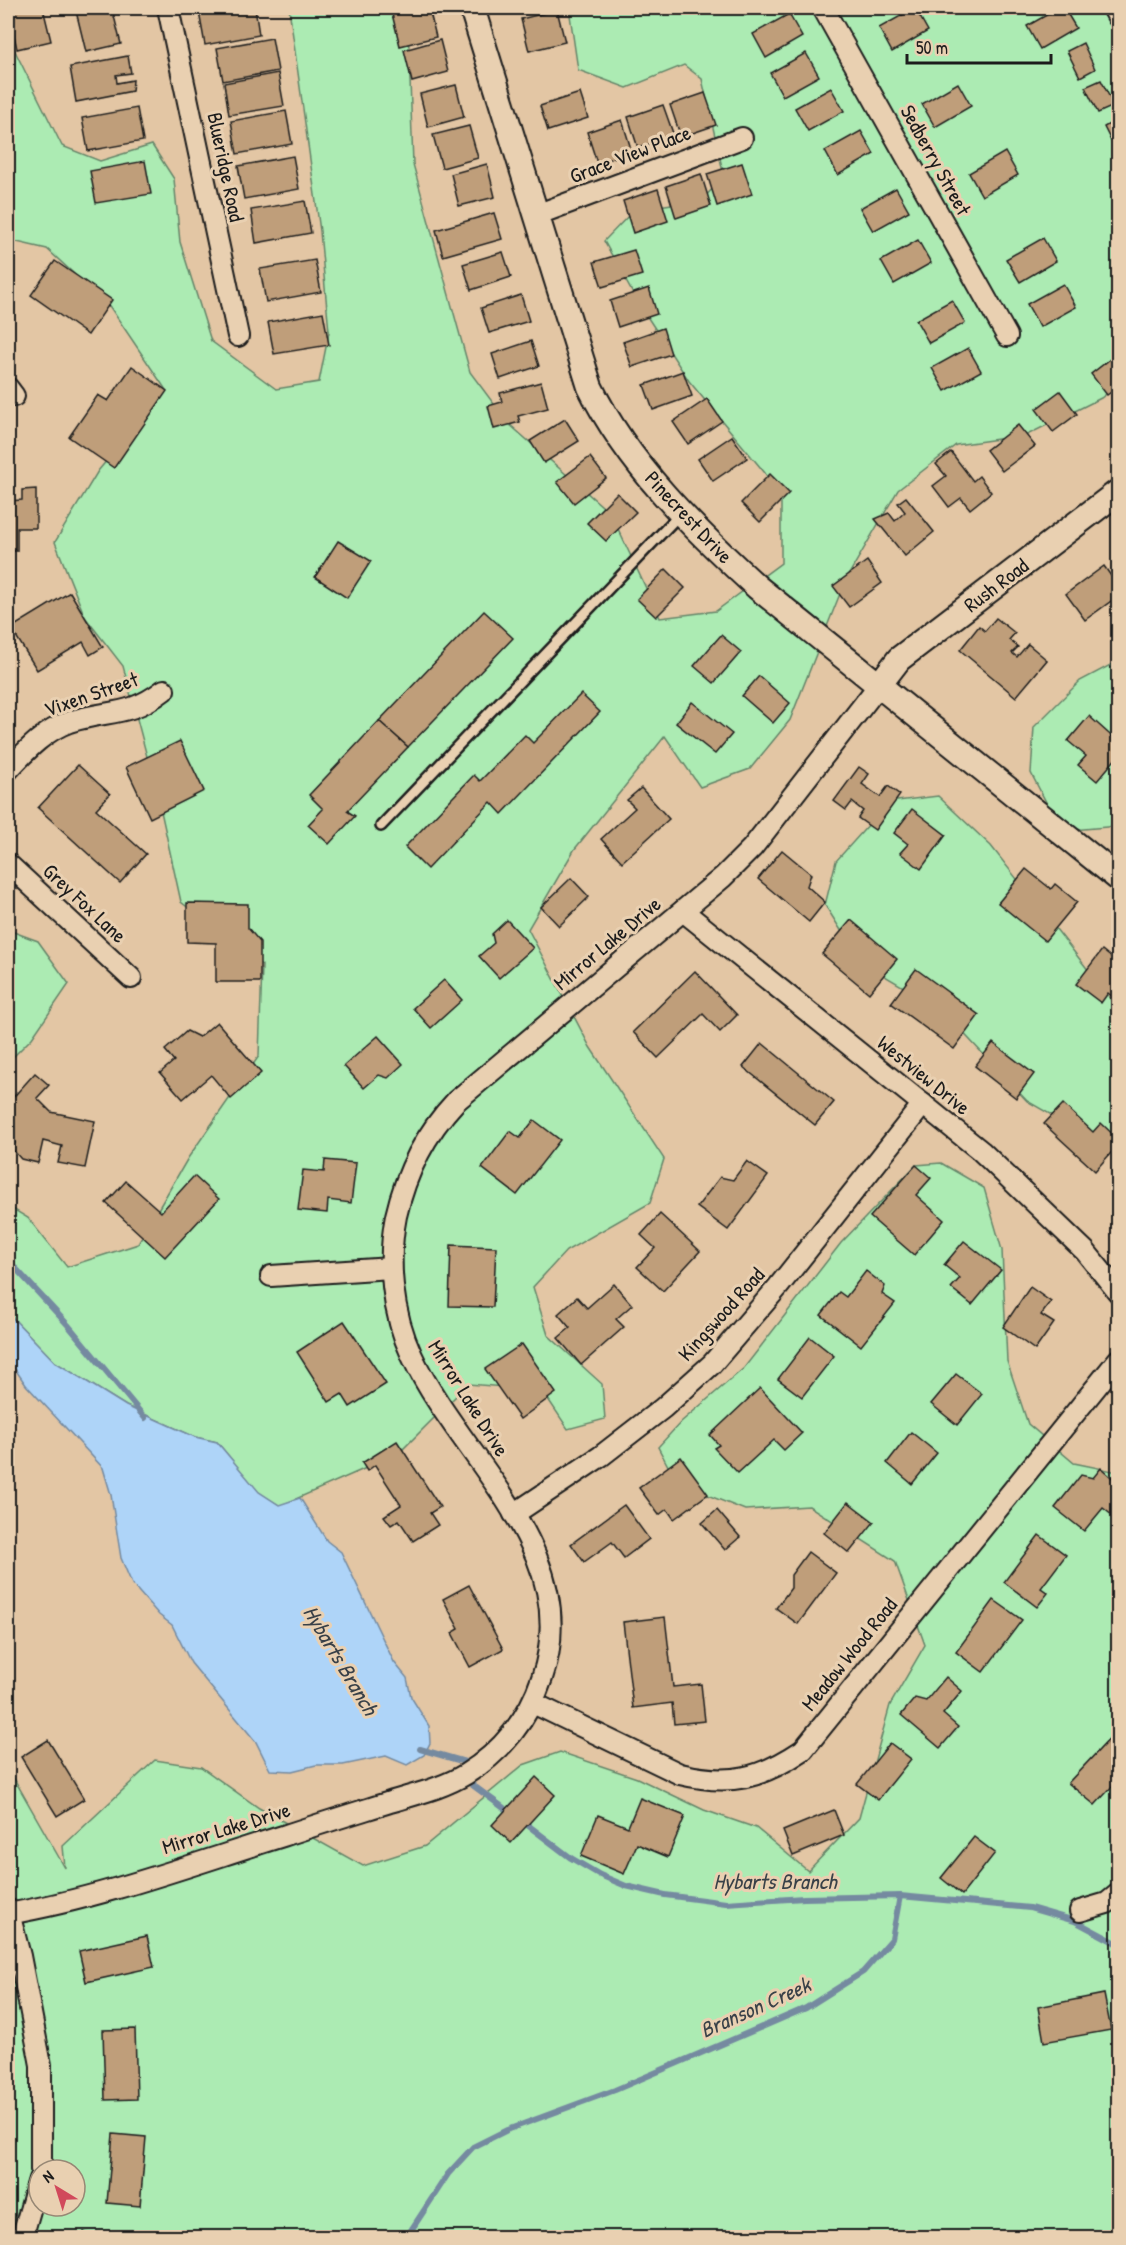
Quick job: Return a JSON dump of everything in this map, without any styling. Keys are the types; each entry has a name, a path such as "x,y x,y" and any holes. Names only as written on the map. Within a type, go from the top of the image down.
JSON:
{"street":[{"name":"Blueridge Road","path":"168,8 238,336"},
{"name":"Pinecrest Drive","path":"472,8 590,387 601,411 632,454 681,513 757,587 1119,878"},
{"name":"Sedberry Street","path":"823,8 1006,336"},
{"path":"1113,8 1119,17"},
{"name":"Grace View Place","path":"536,215 742,138"},
{"name":"Rush Road","path":"879,685 899,659 1119,492"},
{"name":"Mirror Lake Drive","path":"8,1914 42,1908 195,1864 442,1786 487,1759 512,1734 533,1703 547,1665 551,1613 540,1562 514,1514 412,1356 396,1307 391,1268 399,1203 412,1166 438,1120 456,1101 723,877 752,848 879,685"},
{"name":"Vixen Street","path":"8,770 44,735 69,723 134,709 164,690"},
{"name":"Grey Fox Lane","path":"8,864 131,978"},
{"name":"Westview Drive","path":"683,911 981,1151 1085,1251 1119,1292"},
{"name":"Kingswood Road","path":"514,1514 601,1456 663,1408 712,1364 778,1287 923,1104"},
{"path":"271,1276 391,1268"},
{"name":"Meadow Wood Road","path":"533,1703 688,1776 705,1780 731,1780 781,1765 802,1750 1119,1359"},
{"path":"1080,1911 1107,1903 1119,1894"},
{"path":"8,1909 20,1956 41,2065 42,2158"},
{"path":"22,2238 28,2218"}],"lane":[{"path":"381,826 681,513"}],"green space":[{"path":"289,8 405,8 408,23 413,164 470,372 508,423 611,514 660,618 716,611 781,563 781,503 765,473 689,381 637,301 604,241 634,210 703,199 724,176 702,79 684,65 627,88 578,70 569,8 1118,8 1118,385 1101,398 1027,435 956,445 898,490 845,581 790,720 750,769 700,787 665,736 574,850 528,929 590,1047 664,1159 650,1203 566,1251 533,1287 548,1335 602,1384 605,1419 568,1429 542,1390 468,1384 398,1454 280,1506 259,1493 217,1442 195,1437 126,1406 55,1362 8,1313 8,1206 28,1218 67,1267 138,1244 188,1158 259,1056 262,965 181,902 159,802 123,666 85,617 55,542 98,471 166,390 110,307 47,249 8,240 8,43 12,45 62,146 100,161 152,145 174,179 180,242 211,341 276,389 319,382 329,332 320,231"},
{"path":"1118,661 1118,826 1061,831 1031,773 1034,727 1080,681"},
{"path":"938,796 991,846 1118,1008 1118,1162 1111,1149 1027,1101 941,1009 861,962 825,905 836,861 889,802"},
{"path":"8,930 38,941 69,984 32,1038 8,1062"},
{"path":"941,1163 984,1188 1002,1250 1007,1361 1028,1424 1074,1463 1118,1472 1118,2237 8,2237 8,1768 65,1868 63,1846 155,1760 201,1767 259,1808 363,1866 425,1846 523,1765 560,1752 637,1778 704,1810 756,1828 808,1871 859,1818 890,1705 925,1645 895,1561 809,1506 745,1510 677,1483 658,1447 681,1422 744,1368 841,1243 916,1165"}],"water":[{"path":"8,1313 55,1362 126,1406 195,1437 217,1442 259,1492 279,1505 300,1498 327,1541 341,1552 394,1662 407,1678 411,1697 429,1726 430,1743 424,1755 407,1765 386,1756 343,1765 316,1765 292,1771 270,1770 256,1742 191,1663 172,1625 159,1615 132,1584 121,1558 111,1495 103,1468 26,1385 8,1359"}],"building":[{"path":"8,8 43,8 51,41 17,49"},
{"path":"112,8 121,44 86,52 76,11"},
{"path":"225,8 255,8 259,35 205,45 199,12"},
{"path":"417,8 429,8 436,37 400,46 392,14"},
{"path":"741,8 759,8 745,15"},
{"path":"868,8 882,8 872,14"},
{"path":"915,8 928,31 892,52 879,28"},
{"path":"1059,8 1064,8 1076,28 1040,49 1027,26"},
{"path":"557,10 565,42 529,51 521,19"},
{"path":"789,14 802,37 766,58 753,34"},
{"path":"272,38 278,71 223,81 217,48"},
{"path":"440,40 448,72 412,82 404,50"},
{"path":"1083,43 1095,69 1080,77 1067,51"},
{"path":"806,53 819,76 783,96 770,73"},
{"path":"128,56 131,73 116,75 117,83 133,80 132,91 76,102 70,67"},
{"path":"278,73 284,106 229,115 224,83"},
{"path":"1101,80 1114,106 1098,113 1085,87"},
{"path":"958,83 971,106 935,127 922,104"},
{"path":"456,85 464,117 428,127 420,94"},
{"path":"831,88 844,111 808,131 795,108"},
{"path":"580,93 588,118 548,131 540,106"},
{"path":"705,93 716,125 681,137 670,105"},
{"path":"663,105 674,136 638,148 628,117"},
{"path":"137,108 143,141 88,151 82,118"},
{"path":"286,111 292,144 237,154 231,121"},
{"path":"1118,119 1118,152 1117,153 1104,127"},
{"path":"622,120 632,152 597,163 587,132"},
{"path":"469,126 478,158 442,168 433,135"},
{"path":"861,131 874,154 838,175 825,151"},
{"path":"1005,152 1018,175 982,196 969,173"},
{"path":"293,156 299,189 244,199 238,166"},
{"path":"145,161 151,194 96,203 90,171"},
{"path":"742,163 752,194 717,206 707,174"},
{"path":"487,164 495,197 459,206 451,174"},
{"path":"701,174 711,206 676,218 666,186"},
{"path":"896,188 909,211 873,231 860,208"},
{"path":"658,189 668,221 633,233 623,201"},
{"path":"305,201 311,233 256,243 251,210"},
{"path":"494,213 502,239 443,256 436,230"},
{"path":"1043,238 1056,261 1020,282 1006,259"},
{"path":"918,240 931,263 894,284 881,261"},
{"path":"634,250 642,275 602,287 594,262"},
{"path":"503,252 511,277 471,290 463,264"},
{"path":"315,260 321,292 266,302 260,269"},
{"path":"55,261 112,300 88,335 31,295"},
{"path":"1063,284 1076,307 1040,327 1027,304"},
{"path":"649,288 657,314 618,327 610,301"},
{"path":"521,295 529,321 489,333 481,308"},
{"path":"952,300 965,323 929,343 916,320"},
{"path":"323,312 329,345 274,354 268,322"},
{"path":"663,328 671,354 632,367 623,342"},
{"path":"531,341 539,366 500,379 492,354"},
{"path":"968,348 981,371 945,391 932,368"},
{"path":"1118,353 1118,387 1107,395 1091,374"},
{"path":"132,366 167,391 114,468 69,437 98,395 108,401"},
{"path":"683,371 692,396 653,410 644,385"},
{"path":"541,382 548,408 518,416 520,422 494,429 488,406 502,402 500,393"},
{"path":"1060,391 1077,414 1053,432 1036,409"},
{"path":"707,399 722,421 688,444 673,422"},
{"path":"565,419 579,441 544,463 530,441"},
{"path":"1018,425 1035,446 1002,471 986,450"},
{"path":"732,436 747,458 713,481 698,459"},
{"path":"951,452 973,481 979,476 991,492 970,509 961,498 949,507 933,486 946,476 936,464"},
{"path":"590,457 606,478 574,503 557,482"},
{"path":"770,474 789,493 760,522 741,503"},
{"path":"36,489 36,528 17,528 17,551 8,551 8,501 22,500 22,490"},
{"path":"617,493 636,512 606,541 587,523"},
{"path":"906,497 934,532 905,556 875,519 889,513 895,521 905,512 898,503"},
{"path":"338,541 371,561 347,598 315,577"},
{"path":"867,561 882,583 849,607 833,586"},
{"path":"1104,566 1118,586 1118,596 1085,620 1066,594"},
{"path":"666,569 685,588 656,617 637,599"},
{"path":"70,592 103,647 90,655 83,642 37,670 11,628"},
{"path":"484,611 513,638 408,747 379,721"},
{"path":"996,618 1015,633 1009,640 1018,647 1012,653 1017,657 1028,644 1047,660 1016,697 960,650 979,626 985,631"},
{"path":"721,635 741,652 714,683 694,666"},
{"path":"759,676 790,703 773,723 742,696"},
{"path":"581,694 600,712 502,814 491,802 427,869 405,847 474,775 480,781 525,735 533,743"},
{"path":"692,702 732,734 715,754 676,723"},
{"path":"1089,716 1118,742 1118,756 1097,781 1078,765 1086,756 1068,741"},
{"path":"379,721 408,747 347,811 355,816 329,844 308,825 323,809 309,795"},
{"path":"180,741 204,791 150,818 126,767"},
{"path":"78,765 110,794 96,809 146,854 120,883 38,808"},
{"path":"859,767 869,774 862,784 880,797 888,786 900,795 875,830 858,818 863,811 852,802 846,810 834,801"},
{"path":"641,788 669,819 622,862 601,839 635,808 627,800"},
{"path":"912,809 946,835 921,869 900,853 908,844 894,833"},
{"path":"782,850 811,874 807,886 825,902 809,922 758,879"},
{"path":"1026,869 1051,889 1055,884 1077,902 1045,941 998,903"},
{"path":"571,878 589,897 559,926 541,907"},
{"path":"187,903 248,904 248,928 260,942 260,982 216,982 216,943 187,942"},
{"path":"507,920 533,948 499,978 479,956 494,943 492,934"},
{"path":"851,920 897,959 869,993 822,954"},
{"path":"1102,950 1118,963 1118,1001 1108,993 1101,1003 1076,984"},
{"path":"916,969 979,1015 954,1049 891,1003"},
{"path":"695,971 737,1015 720,1032 703,1014 658,1058 633,1032"},
{"path":"444,980 462,1000 431,1028 413,1008"},
{"path":"217,1022 261,1073 231,1099 211,1075 183,1099 160,1073 174,1061 165,1050 187,1031 199,1037"},
{"path":"378,1036 403,1064 388,1078 379,1075 364,1088 344,1066"},
{"path":"762,1043 834,1102 815,1125 743,1067"},
{"path":"993,1043 1034,1074 1016,1098 975,1066"},
{"path":"35,1073 49,1085 37,1098 51,1112 95,1121 85,1168 58,1163 62,1146 43,1141 38,1163 21,1159 12,1149 15,1143 8,1136 8,1103"},
{"path":"1063,1104 1093,1132 1101,1123 1118,1139 1118,1145 1095,1171 1044,1124"},
{"path":"534,1120 560,1140 517,1195 482,1168 510,1131 520,1138"},
{"path":"325,1160 356,1163 351,1203 328,1200 327,1213 298,1210 303,1170 324,1172"},
{"path":"747,1161 768,1176 728,1230 697,1207 720,1177 733,1180"},
{"path":"916,1165 931,1178 916,1195 944,1220 914,1255 870,1217"},
{"path":"194,1176 219,1199 165,1257 106,1203 126,1181 161,1212"},
{"path":"660,1214 700,1251 663,1291 637,1267 655,1248 641,1235"},
{"path":"964,1241 1001,1270 972,1305 951,1288 960,1278 944,1265"},
{"path":"451,1245 496,1247 493,1307 449,1306"},
{"path":"866,1271 885,1286 882,1294 895,1303 861,1346 821,1315 839,1292 846,1297"},
{"path":"614,1284 632,1305 616,1319 624,1327 581,1365 558,1338 570,1328 558,1314 577,1297 587,1308"},
{"path":"1030,1287 1051,1302 1041,1315 1054,1323 1035,1350 1003,1327"},
{"path":"344,1321 386,1384 350,1407 342,1394 329,1402 297,1352"},
{"path":"810,1337 834,1356 802,1397 778,1379"},
{"path":"522,1344 556,1393 520,1419 485,1369"},
{"path":"956,1374 982,1394 957,1425 931,1404"},
{"path":"760,1388 802,1433 784,1450 774,1440 738,1473 714,1448 719,1445 710,1435"},
{"path":"911,1432 937,1453 912,1484 887,1463"},
{"path":"397,1441 440,1507 430,1513 438,1525 413,1541 399,1520 391,1525 384,1516 401,1505 375,1465 367,1471 362,1463"},
{"path":"681,1457 708,1494 674,1519 667,1509 659,1515 639,1488"},
{"path":"1101,1468 1118,1483 1118,1520 1103,1508 1084,1531 1055,1508 1081,1475 1093,1478"},
{"path":"848,1502 874,1522 849,1553 824,1533"},
{"path":"624,1505 649,1539 624,1558 612,1542 584,1562 571,1544"},
{"path":"717,1510 740,1537 725,1550 702,1523"},
{"path":"1039,1535 1066,1555 1041,1588 1048,1593 1037,1607 1004,1582"},
{"path":"808,1552 836,1573 798,1624 776,1608 791,1588 791,1575"},
{"path":"469,1585 503,1649 470,1667 452,1633 459,1629 443,1599"},
{"path":"994,1600 1022,1620 983,1672 956,1652"},
{"path":"665,1617 673,1687 701,1684 705,1721 674,1724 672,1703 633,1708 623,1622"},
{"path":"946,1677 962,1691 943,1714 958,1727 940,1748 901,1715 915,1698 926,1701"},
{"path":"1118,1730 1118,1780 1095,1805 1068,1783"},
{"path":"48,1740 84,1799 57,1816 21,1757"},
{"path":"890,1743 911,1759 878,1800 857,1784"},
{"path":"536,1777 555,1795 511,1843 492,1825"},
{"path":"640,1798 685,1816 668,1857 637,1844 624,1874 581,1856 598,1815 628,1827"},
{"path":"834,1810 844,1835 793,1856 783,1831"},
{"path":"974,1837 995,1853 962,1895 941,1878"},
{"path":"147,1936 154,1967 86,1982 79,1951"},
{"path":"1104,1994 1111,2030 1044,2042 1038,2007"},
{"path":"135,2029 137,2099 105,2100 103,2030"},
{"path":"113,2134 146,2137 140,2206 107,2203"},
{"path":"84,2232 97,2238 82,2238"}],"waterway":[{"name":"Hybarts Branch","path":"8,1260 68,1325 145,1418"},
{"name":"Hybarts Branch","path":"420,1749 465,1762 467,1781 512,1814"},
{"name":"Hybarts Branch","path":"521,1820 571,1858 600,1875 626,1886 665,1895 726,1903 804,1898 900,1896 1030,1908 1075,1921 1118,1944"},
{"name":"Branson Creek","path":"406,2238 448,2174 473,2147 507,2130 615,2090 806,2008 863,1972 892,1939 900,1896"}]}
